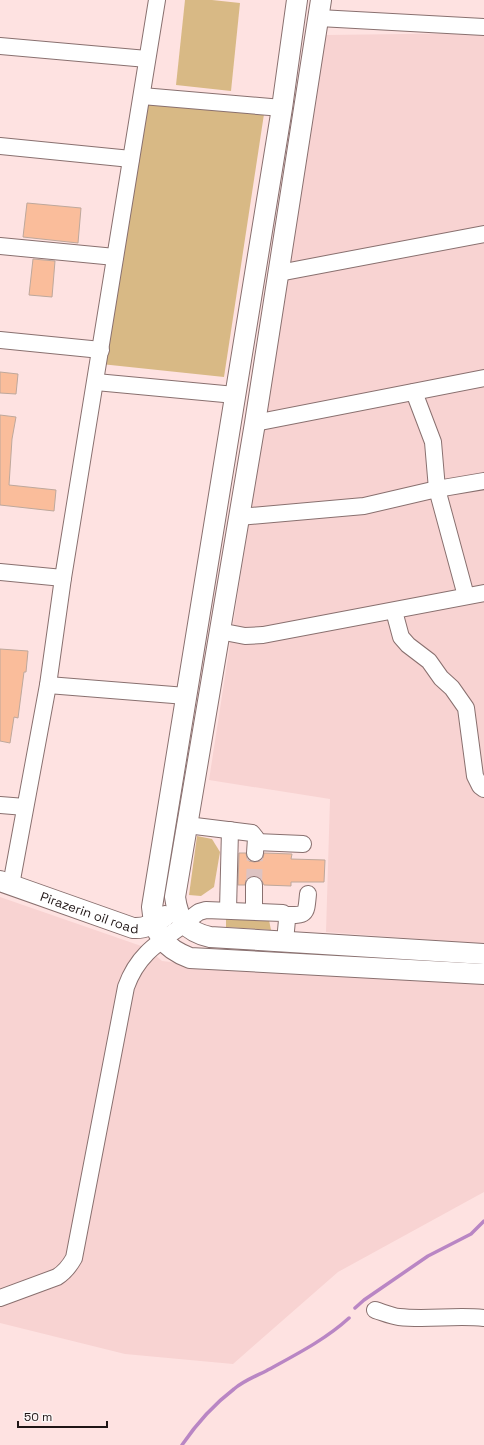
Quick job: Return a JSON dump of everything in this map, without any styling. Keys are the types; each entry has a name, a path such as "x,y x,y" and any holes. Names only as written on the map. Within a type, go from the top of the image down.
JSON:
{"main road":[{"path":"296,0 282,108 152,908 158,932 169,948 190,958 484,974"},
{"path":"320,9 255,423 175,897 180,916 192,930 200,935 210,937 484,954"},
{"name":"Pirazerin oil road","path":"6,883 133,928 158,932 180,916"}],"street":[{"path":"6,883 25,807 48,685 63,578 157,0"},
{"path":"320,9 484,27"},
{"path":"0,49 147,59"},
{"path":"142,96 282,108"},
{"path":"0,146 131,159"},
{"path":"279,272 484,234"},
{"path":"0,246 115,257"},
{"path":"0,340 101,350"},
{"path":"255,423 484,378"},
{"path":"96,382 235,395"},
{"path":"414,392 433,442 437,489 466,596"},
{"path":"239,517 364,506 437,489 484,481"},
{"path":"0,572 63,578"},
{"path":"219,631 245,636 263,635 484,593"},
{"path":"394,611 402,637 408,645 429,661 441,678 452,688 466,708 475,776 480,786 484,789"},
{"path":"48,685 186,696"},
{"path":"0,805 25,807"},
{"path":"187,825 252,832 255,835 256,848 303,844"},
{"path":"228,910 230,830"},
{"path":"254,885 254,911"},
{"path":"180,916 202,910 281,912 285,915 301,915 306,911 308,894"},
{"path":"285,915 287,920 285,942"},
{"path":"0,1298 57,1277 70,1266 74,1258 126,987 130,974 158,932"},
{"path":"375,1310 398,1317 426,1318 471,1316 484,1318"}],"shaded area":[{"path":"185,0 212,0 240,3 231,91 176,85"},
{"path":"484,33 484,944 326,932 330,799 209,780 315,94 326,35"},
{"path":"140,99 264,114 224,377 101,364"},
{"path":"197,836 212,839 220,852 214,887 201,896 189,895"},
{"path":"0,897 147,948 162,961 215,967 484,980 484,1192 338,1272 233,1364 125,1354 0,1323"},
{"path":"226,917 269,920 271,930 226,927"}],"building":[{"path":"27,203 81,208 78,243 23,237"},
{"path":"33,259 55,261 52,297 29,295"},
{"path":"0,372 18,374 16,394 0,393"},
{"path":"0,415 16,417 12,439 9,485 56,490 54,511 0,505"},
{"path":"0,649 28,651 18,718 14,717 10,743 0,741"},
{"path":"239,853 246,853 249,861 254,862 260,861 263,858 264,853 292,854 291,859 325,860 324,882 291,882 291,886 264,885 259,877 254,876 246,880 245,885 238,885"}],"waterway":[{"path":"355,1308 364,1300 428,1256 471,1234 484,1221"},
{"path":"182,1445 219,1401 238,1386 309,1347 349,1318"}],"tunnel":[{"path":"254,885 255,853"}]}
